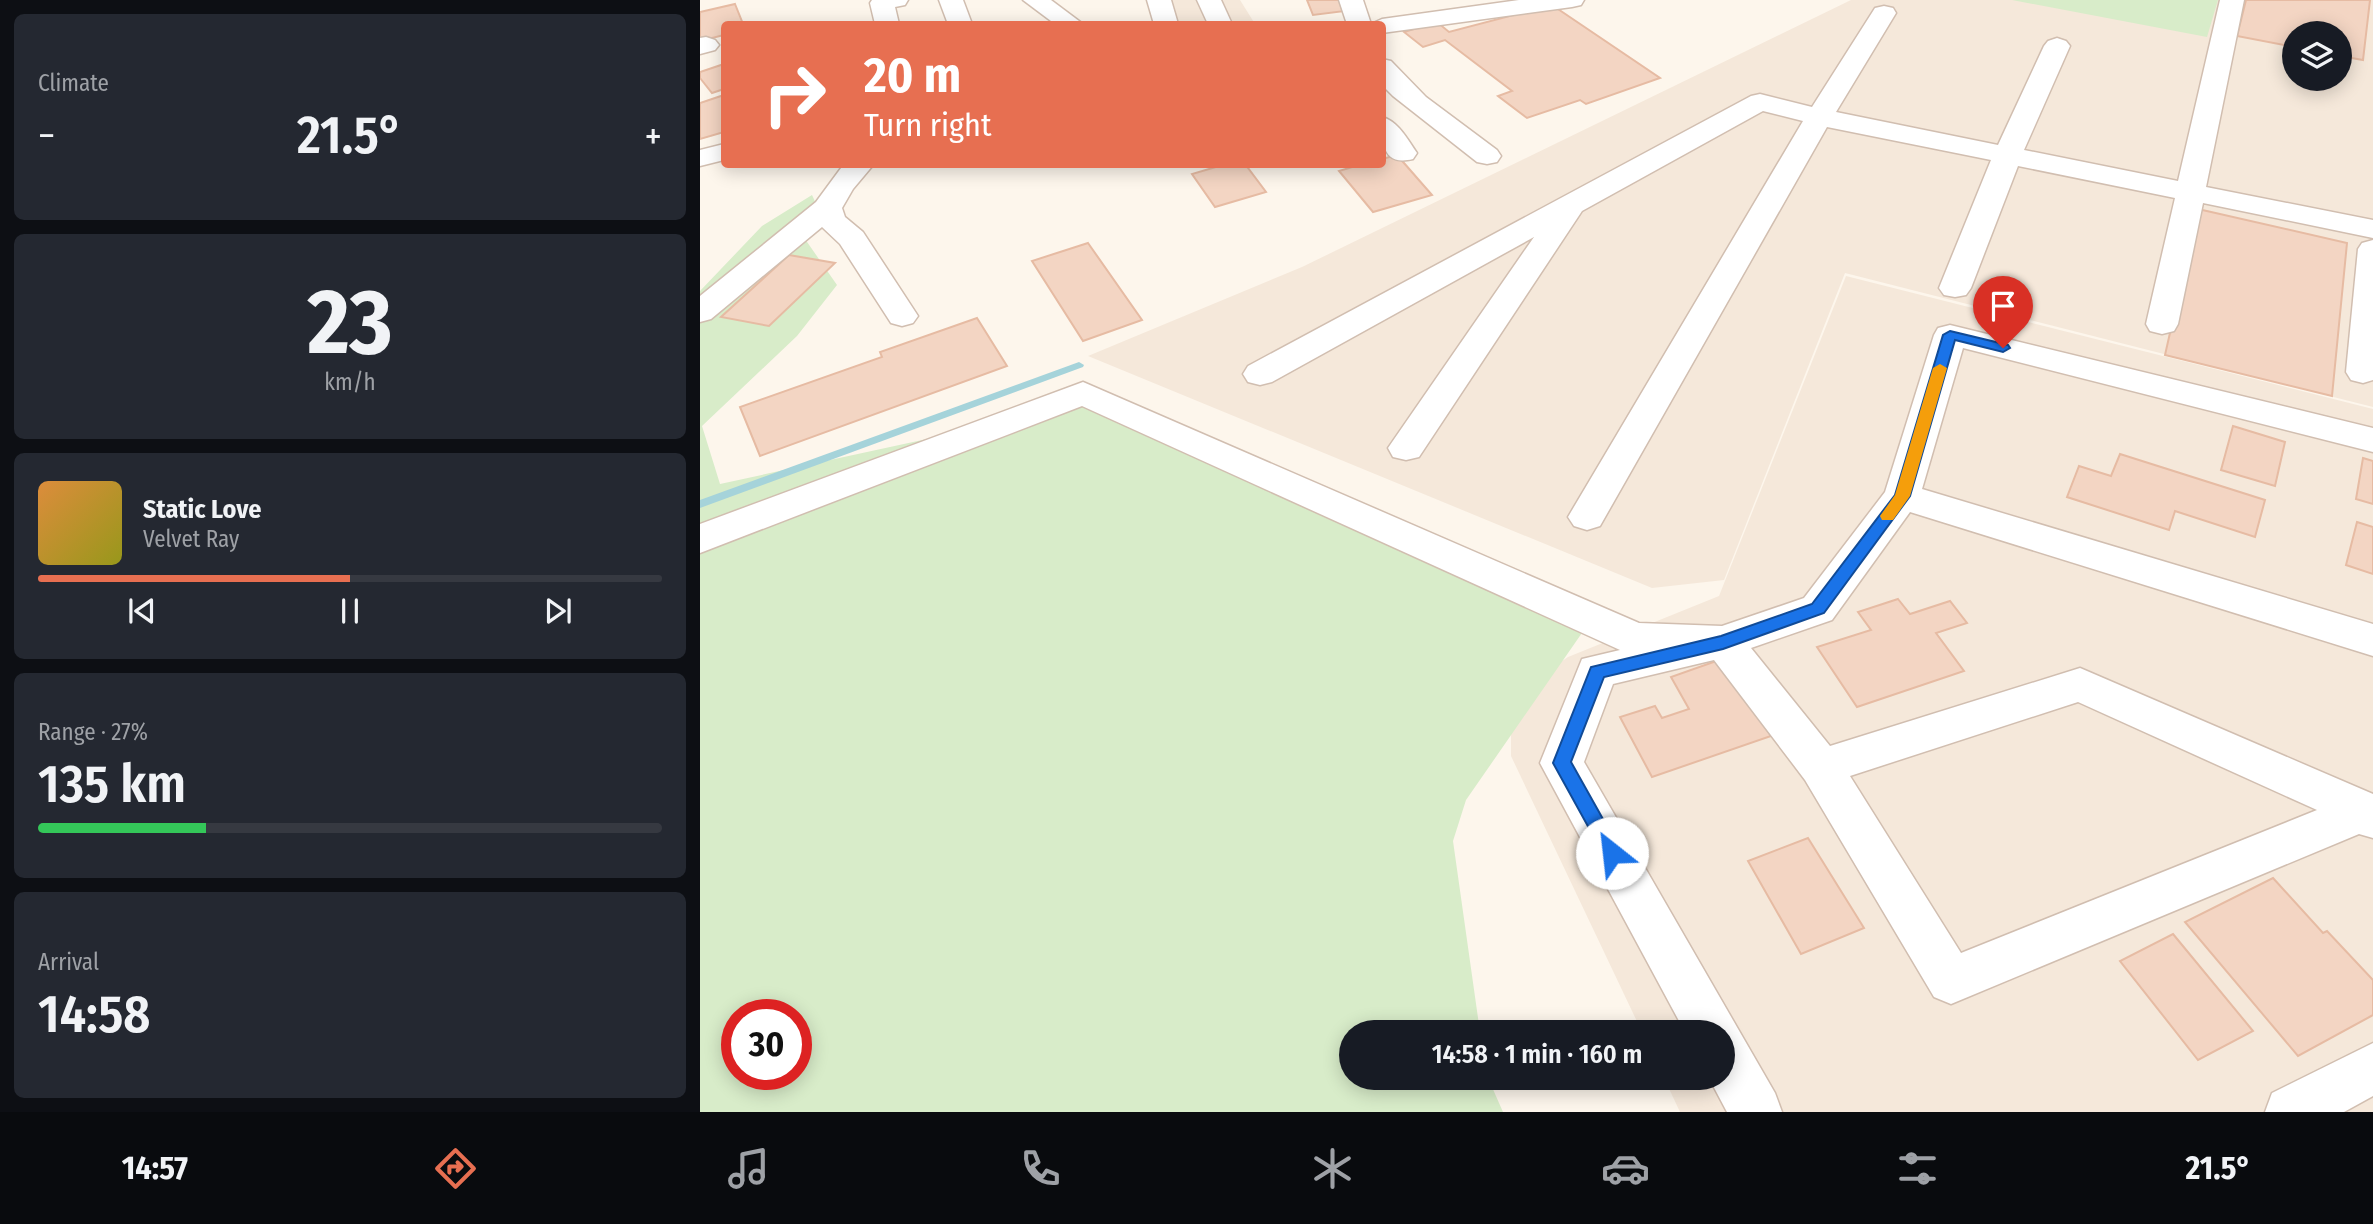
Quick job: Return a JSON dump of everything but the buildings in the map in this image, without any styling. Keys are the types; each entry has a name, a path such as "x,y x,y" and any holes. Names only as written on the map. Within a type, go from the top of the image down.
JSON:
{"street":[{"path":"886,21 882,3 896,0"},
{"path":"951,0 959,21"},
{"path":"1035,0 1066,21"},
{"path":"1159,0 1165,21"},
{"path":"1209,0 1219,21"},
{"path":"1351,0 1358,21"},
{"path":"1386,25 1572,0"},
{"path":"2162,324 2232,0"},
{"path":"1587,517 1819,117 1884,13"},
{"path":"1955,288 2008,154 2057,46"},
{"path":"1386,72 1413,98 1487,156"},
{"path":"1260,373 1760,102 1819,117 2373,229"},
{"path":"1386,130 1403,153"},
{"path":"700,159 721,153"},
{"path":"700,312 827,208 841,185 856,168"},
{"path":"1406,448 1574,201"},
{"path":"827,208 832,221 852,238 902,316"},
{"path":"2363,372 2373,249"},
{"path":"1705,1020 1562,763 1597,671 1723,642 1818,609 1902,496 1950,335 2373,440"},
{"path":"700,539 1083,393 1635,639 1723,642"},
{"path":"1902,496 2373,640"},
{"path":"1723,642 1821,768 1951,981 2369,815"},
{"path":"1821,768 2080,685 2369,815"},
{"path":"2291,1112 2373,1068"},
{"path":"1735,1074 1756,1112"}],"shaded area":[{"path":"1146,0 1240,0 1253,21 1155,21"},
{"path":"1851,0 2373,0 2373,407 1845,273 1724,580 1652,588 1088,356 1302,267"},
{"path":"1846,276 2373,409 2373,1112 1680,1112 1670,1090 1735,1090 1735,1020 1636,1020 1511,756 1511,726 1543,674 1568,657 1719,596"}],"green space":[{"path":"2012,0 2218,0 2207,37"},
{"path":"812,195 819,210 805,239 837,285 797,336 702,426 720,484 1088,404 1584,630 1466,800 1453,841 1478,1020 1339,1020 1339,1090 1493,1090 1503,1112 700,1112 700,291 762,226"}],"waterway":[{"path":"700,504 1079,365"}],"slow traffic":[{"path":"1887,516 1902,496 1940,368"}],"route":[{"path":"1612,853 1562,763 1597,671 1723,642 1818,609 1902,496 1950,335 2003,348"}]}
